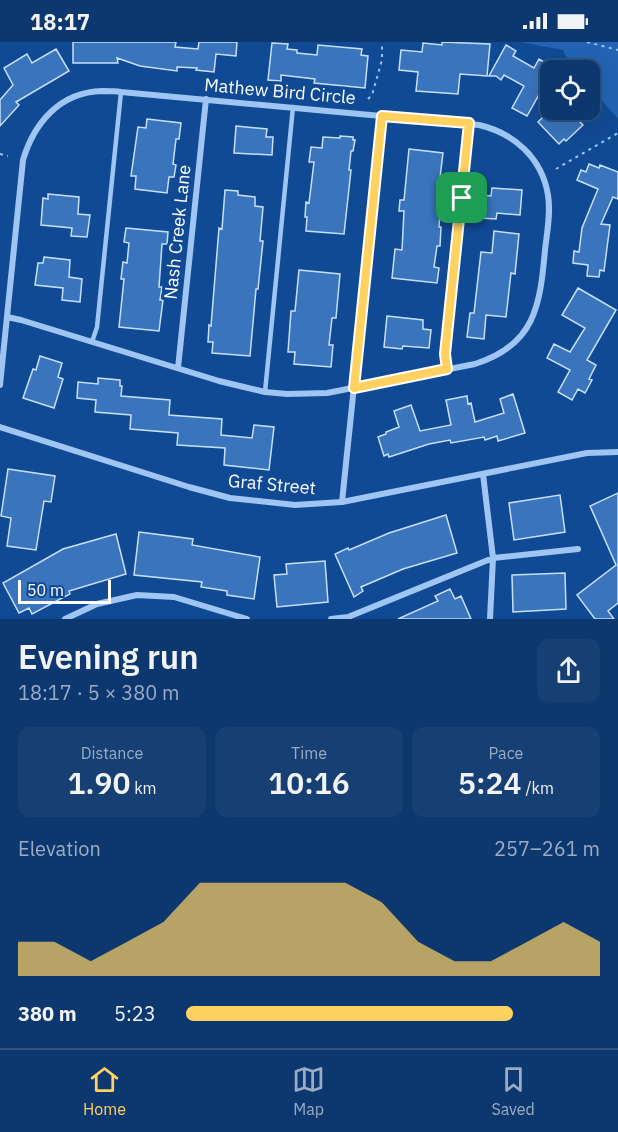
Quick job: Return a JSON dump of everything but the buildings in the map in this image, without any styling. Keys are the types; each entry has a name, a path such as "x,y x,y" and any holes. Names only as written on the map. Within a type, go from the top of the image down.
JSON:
{"street":[{"name":"Mathew Bird Circle","path":"0,385 23,160 33,133 51,111 73,98 101,91 121,92 469,123 500,132 523,147 543,175 548,195 547,233 539,300 530,324 513,345 489,360 475,364 327,393 265,392 7,317"},
{"name":"Nash Creek Lane","path":"178,368 206,99"},
{"path":"342,502 382,116"},
{"name":"Graf Street","path":"0,428 230,498 296,505 342,502 587,453 618,452"},
{"path":"483,474 493,558 490,619"},
{"path":"331,619 348,617 493,558 578,549"},
{"path":"65,619 97,604 137,596 174,597 247,619"}],"lane":[{"path":"92,342 97,327 121,92"},
{"path":"265,392 293,107"},
{"path":"447,369 445,354 469,123"}],"path":[{"path":"368,99 372,96 382,60 382,42"},
{"path":"587,42 618,50"},
{"path":"556,169 618,133"},
{"path":"0,154 8,156"}],"shaded area":[{"path":"520,42 618,42 618,118 600,98 600,60 569,60 563,50"}],"route":[{"path":"382,116 469,123 462,198 445,354 447,369 354,388 382,116"}]}
